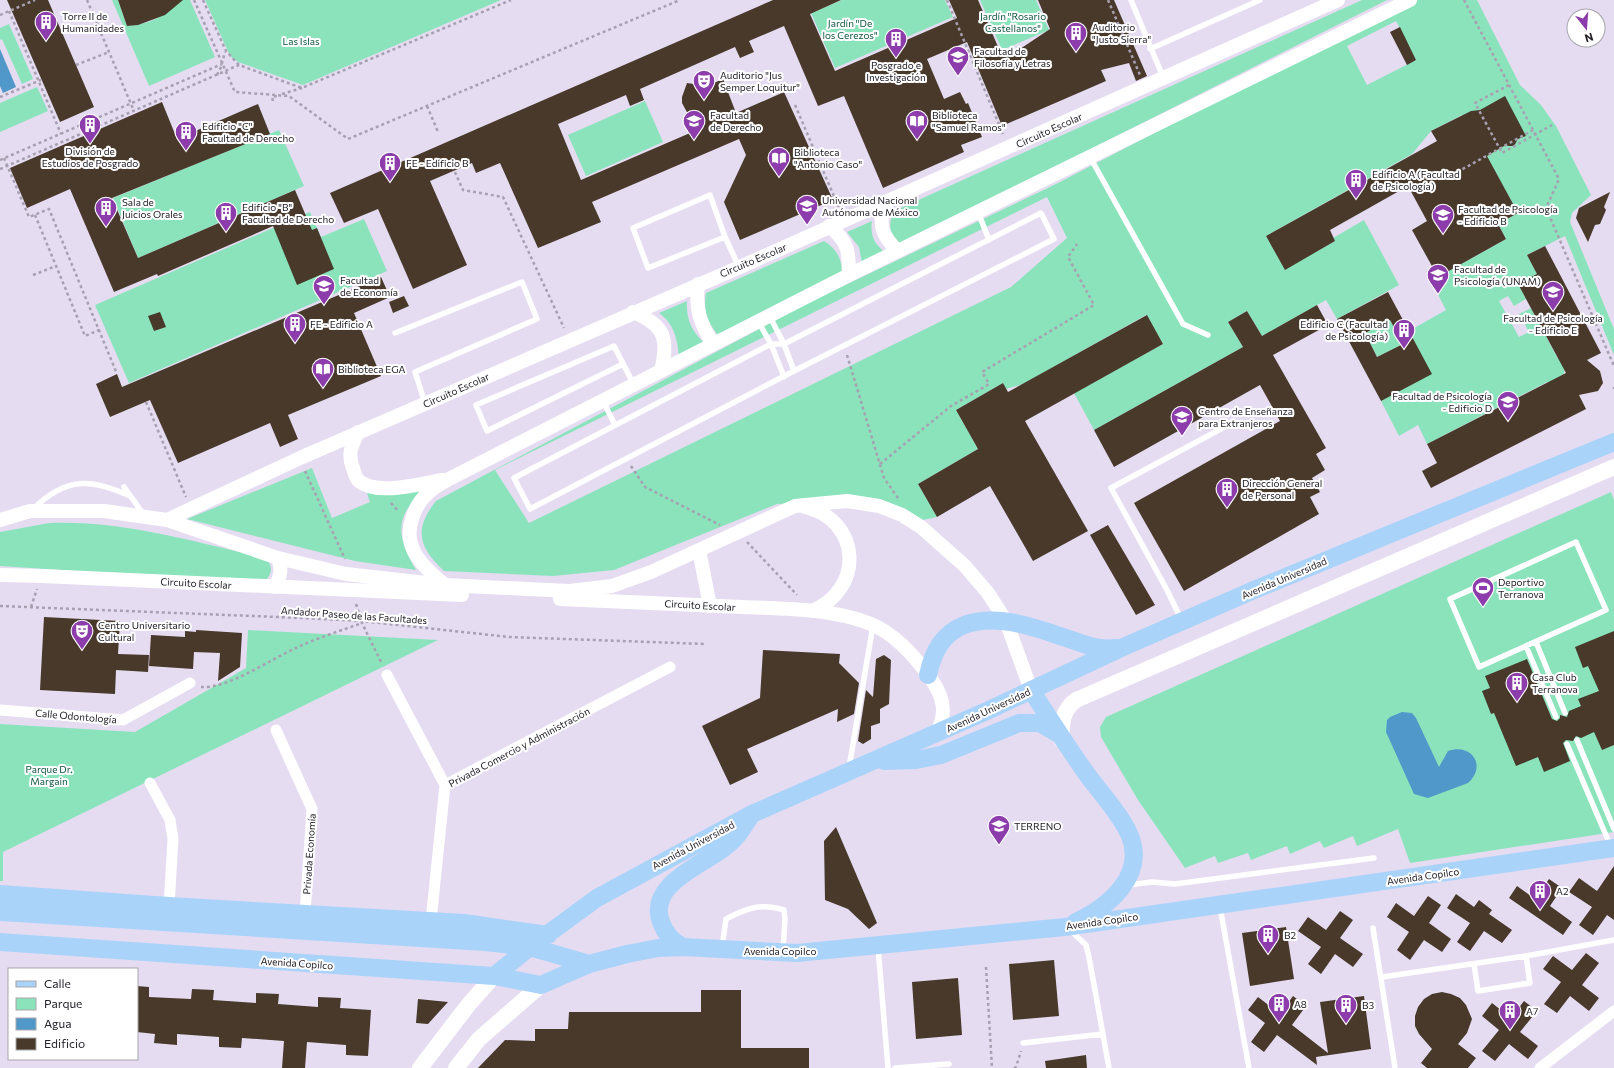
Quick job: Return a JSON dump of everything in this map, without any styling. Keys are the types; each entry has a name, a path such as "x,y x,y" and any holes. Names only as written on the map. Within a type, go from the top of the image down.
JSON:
{"main road":[{"name":"Avenida Universidad","path":"420,1068 469,1004 494,976 530,947 597,898 752,814 935,735 1182,621 1614,442"},
{"path":"1062,740 1062,720 1069,707 1076,700 1614,467"},
{"path":"928,674 931,660 938,646 955,630 979,621 1006,621 1100,650 1121,648"},
{"path":"1031,690 1062,740 1130,835 1133,847 1132,865 1123,886 1106,904 1065,927"},
{"path":"873,762 916,760 941,755 1019,723 1026,722 1033,722 1047,726 1062,740"},
{"path":"683,947 668,936 660,920 660,904 663,895 681,875 725,847 736,837 752,814"},
{"name":"Avenida Copilco","path":"0,942 494,976 541,985 588,964 658,948 683,947 783,952 878,946 1065,927 1613,849"},
{"path":"0,894 169,906 464,923 548,935"},
{"path":"0,912 451,939 530,947 588,964"},
{"path":"456,1068 479,1039 541,985"}],"street":[{"name":"Circuito Escolar","path":"167,520 358,432 740,267 1338,0"},
{"path":"445,585 427,570 416,556 409,540 411,521 416,506 428,492 449,479 636,387 662,371 713,344 849,275 1410,0"},
{"path":"883,203 881,218 882,229 886,239 898,251"},
{"path":"830,226 840,235 846,245 849,256 849,275"},
{"path":"698,284 696,298 702,326 713,344"},
{"path":"633,312 656,325 663,333 666,352 662,371"},
{"path":"358,432 349,451 350,463 358,480 366,486 399,488 449,479"},
{"path":"0,520 30,511 104,511 167,520 278,558 351,574 445,585 569,591 612,586 651,572 795,506 847,501 879,506 902,515 916,523 965,566 988,593 1006,621 1031,690"},
{"path":"795,506 813,509 828,516 845,537 850,555 848,573 839,593 822,607 812,611"},
{"path":"699,550 710,606"},
{"path":"275,587 280,578 281,568 278,558"},
{"name":"Circuito Escolar","path":"0,575 50,576 812,611 851,618 873,625 901,645 928,674 938,690 944,707 942,721 935,735"},
{"name":"Privada Comercio y Administración","path":"431,921 445,784 670,667"},
{"path":"387,675 445,784"},
{"name":"Calle Odontología","path":"0,710 123,720 188,684"},
{"name":"Privada Economía","path":"276,730 312,809 305,914"},
{"path":"150,784 170,820 173,839 169,906"},
{"path":"1540,1068 1614,1011"}],"lane":[{"path":"1131,0 1150,49 1164,79"},
{"path":"1150,49 1260,0"},
{"path":"1090,156 1184,324 1208,335"},
{"path":"725,237 648,268 633,228 710,195 725,237 740,267"},
{"path":"978,212 989,240"},
{"path":"1041,213 1054,239 844,347 794,371 530,509 514,478 771,344 784,344 1041,213"},
{"path":"395,332 522,282 536,320 415,372 425,403"},
{"path":"764,318 784,344 794,371"},
{"path":"764,318 771,344 784,377"},
{"path":"623,364 487,431 476,405 614,346 636,387"},
{"path":"606,407 616,425"},
{"path":"1182,621 1167,590 1111,488 1230,424"},
{"path":"30,511 45,497 57,490 86,482 108,486 130,496"},
{"path":"124,487 146,517"},
{"path":"1576,542 1606,610 1526,646 1480,667 1450,599 1576,542"},
{"path":"848,773 873,625"},
{"path":"1536,642 1565,712"},
{"path":"1526,646 1556,717"},
{"path":"1577,740 1614,829"},
{"path":"1567,744 1613,849"},
{"path":"1123,886 1152,882 1175,884 1374,858"},
{"path":"1220,904 1221,921 1248,1068"},
{"path":"722,950 726,919 746,908 772,907 784,910 785,919 783,952"},
{"path":"1065,927 1077,935 1086,945 1109,1068"},
{"path":"1373,928 1382,977 1395,1068"},
{"path":"1382,977 1526,956 1614,940"},
{"path":"878,946 888,1068"},
{"path":"1474,964 1478,992 1530,983 1526,956"},
{"path":"1023,1043 1103,1034"},
{"path":"895,1068 949,1064"}],"path":[{"path":"0,15 35,0"},
{"path":"87,0 134,111"},
{"path":"194,0 235,92 289,96 348,140 680,0"},
{"path":"203,0 226,51 239,65 299,87 304,87"},
{"path":"272,101 272,97 304,87 510,0"},
{"path":"947,0 1005,138"},
{"path":"1108,0 1142,78"},
{"path":"1464,0 1559,179 1546,208 1614,366"},
{"path":"9,11 40,80 61,134"},
{"path":"217,75 226,51"},
{"path":"76,66 109,52"},
{"path":"0,160 222,64"},
{"path":"0,169 239,65"},
{"path":"0,97 40,80"},
{"path":"1509,85 1475,102 1502,153 1552,125"},
{"path":"795,104 840,210"},
{"path":"427,106 438,132"},
{"path":"1452,175 1533,130"},
{"path":"4,158 29,217 49,209 117,374"},
{"path":"450,161 463,190 503,197 566,332"},
{"path":"35,215 85,336 99,330"},
{"path":"880,464 951,406 989,384 982,372 1094,305 1068,257 1077,244"},
{"path":"33,275 56,266"},
{"path":"844,347 853,371 884,478 916,523"},
{"path":"146,402 186,498"},
{"path":"300,458 351,574"},
{"path":"389,501 402,515"},
{"path":"353,591 362,622 387,675"},
{"name":"Andador Paseo de las Facultades","path":"0,606 362,622 509,637 706,644"},
{"path":"188,684 212,688 297,648 362,622"},
{"path":"986,967 992,1068"},
{"path":"1014,1068 1016,1067 1023,1043"}],"green space":[{"path":"112,0 118,0 127,26 156,19 166,12 176,0 190,0 215,57 149,86"},
{"name":"Las Islas","path":"205,0 501,0 303,85 238,62 230,56"},
{"name":"Jardín \"De los Cerezos\"","path":"842,0 945,0 953,17 835,68 811,13"},
{"name":"Jardín \"Rosario Castellanos\"","path":"980,0 1036,0 1049,30 1002,50"},
{"path":"1362,0 1387,0 900,245 892,233 890,226 894,211"},
{"path":"1411,0 1477,0 1520,85 1541,105 1556,126 1591,195 1572,213 1570,222 1614,329 1614,355 1565,236 1527,255 1542,283 1532,288 1527,279 1518,283 1526,299 1514,306 1508,296 1499,301 1519,337 1529,332 1519,314 1531,308 1558,359 1577,349 1564,372 1564,384 1547,382 1427,444 1418,425 1399,436 1381,401 1409,331 1446,310 1431,281 1506,239 1498,224 1518,213 1493,168 1458,186 1481,151 1462,115 1431,131 1412,154 1266,236 1285,269 1335,241 1333,238 1364,220 1399,285 1337,319 1326,300 1262,336 1247,311 1228,322 1243,347 1094,430 1074,393 1163,344 1146,315 1023,384 1006,389 1003,383 956,410 978,449 918,484 937,517 913,522 882,506 832,502 777,504 614,570 553,576 444,571 424,546 422,530 424,521 436,501 808,303 1058,183","holes":["1396,21 1416,60 1367,85 1347,46","1047,197 1067,238 1011,287 529,523 495,470"]},
{"path":"9,24 33,79 22,84 2,39 0,40 0,28"},
{"path":"37,87 48,111 0,132 0,103"},
{"path":"645,101 663,142 586,176 568,135"},
{"path":"279,130 304,186 138,258 113,198"},
{"path":"310,212 321,237 364,219 387,271 129,383 95,305"},
{"path":"872,221 872,235 878,246 885,252 862,263 859,247 847,232"},
{"path":"824,241 832,247 838,255 842,274 718,335 707,316 705,305 706,293"},
{"path":"687,301 687,313 690,324 704,343 679,356 674,332 668,322 659,313"},
{"path":"1390,320 1403,344 1377,357 1365,333"},
{"path":"312,468 332,518 370,502 367,493 403,494 425,489 408,508 403,518 401,527 405,547 416,570 355,561 187,519"},
{"name":"Deportivo Terranova","path":"1611,492 1614,500 1614,832 1410,863 1398,829 1357,846 1353,836 1324,848 1320,841 1290,854 1287,846 1251,860 1248,853 1218,863 1215,856 1185,868 1138,800 1101,737 1100,727 1106,717"},
{"path":"49,523 104,525 158,533 266,558 269,562 271,572 268,578 262,583 0,566 0,532"},
{"name":"Parque Dr. Margain","path":"248,630 438,640 3,852 3,881 0,881 0,724 135,732 246,668"}],"water":[{"path":"0,49 16,87 3,93 0,86"},
{"path":"1402,712 1412,713 1416,718 1439,767 1448,751 1457,749 1470,753 1476,763 1476,770 1474,776 1468,783 1428,798 1414,794 1386,732 1387,720 1390,717"}],"building":[{"name":"Torre II de Humanidades","path":"7,0 48,0 94,107 60,122"},
{"path":"118,0 183,0 165,15 138,25 127,26"},
{"path":"773,0 841,0 810,14 835,71 957,18 949,0 978,0 1002,56 1020,49 1050,29 1038,0 1114,0 1147,76 1136,81 1129,63 1101,70 1106,81 1002,126 967,42 927,59 944,99 960,92 966,104 968,103 982,137 961,145 964,152 883,188 844,96 818,106 784,26 749,41 754,52 740,58 735,47 640,89 644,100 630,106 626,95 558,124 581,180 704,127 689,116 682,103 682,97 687,83 707,86 723,79 736,113 784,92 833,200 740,240 724,202 746,155 739,139 592,202 601,222 538,248 500,163 476,173 472,163 430,181 467,265 413,289 378,209 344,223 330,193"},
{"path":"1400,27 1416,60 1407,65 1390,32"},
{"path":"1505,96 1526,136 1518,139 1514,146 1504,146 1487,156 1518,213 1498,224 1506,239 1438,277 1412,230 1427,221 1408,186 1330,230 1335,241 1285,270 1266,236 1437,141 1431,131 1471,111 1480,110"},
{"path":"162,102 177,139 258,104 270,134 112,198 138,258 295,190 312,230 317,228 334,269 297,285 273,226 158,276 157,274 114,292 70,189 27,208 10,168"},
{"path":"1610,192 1604,207 1606,210 1600,224 1595,225 1588,242 1576,218 1579,208"},
{"path":"1545,246 1601,353 1587,360 1600,371 1603,383 1598,391 1579,395 1586,409 1431,488 1422,471 1437,463 1427,444 1566,373 1518,284 1537,274 1527,255"},
{"name":"FE - Edificio A","path":"381,277 390,297 354,313 381,376 288,415 298,439 280,447 270,423 178,463 150,400 110,417 96,384 117,374 122,387"},
{"name":"Edificio C (Facultad de Psicología)","path":"1388,292 1432,374 1381,401 1337,319","holes":["1390,320 1403,344 1377,357 1365,333"]},
{"path":"404,296 409,306 393,313 389,302"},
{"path":"1317,305 1328,325 1273,355 1326,448 1316,454 1325,470 1312,478 1320,492 1310,497 1319,514 1184,591 1134,503 1280,421 1260,385 1114,467 1094,430 1243,347 1228,322 1247,311 1262,336"},
{"path":"160,312 166,327 154,331 148,316"},
{"path":"1147,315 1163,344 1025,421 1088,531 1033,561 990,486 937,517 918,484 978,449 956,410 1003,383 1008,392"},
{"path":"1108,525 1155,605 1136,615 1090,535"},
{"path":"44,617 120,621 118,654 149,655 148,672 116,670 115,694 40,690"},
{"path":"196,630 242,633 240,667 218,681 220,653 194,652 193,669 149,666 151,635 185,637 185,631 196,632"},
{"name":"Casa Club Terranova","path":"1614,631 1614,745 1602,750 1594,732 1581,738 1576,736 1573,741 1566,740 1563,743 1570,761 1544,772 1538,757 1516,766 1494,713 1491,714 1482,691 1490,688 1485,676 1527,659 1552,719 1557,721 1560,718 1560,715 1567,717 1569,711 1581,706 1578,699 1599,691 1588,666 1583,668 1575,647"},
{"path":"763,650 840,654 839,663 859,683 854,714 837,722 838,709 747,749 758,772 730,785 702,726 760,698"},
{"path":"884,655 891,660 889,704 880,709 880,723 871,726 871,739 863,744 858,741 866,690 873,697 876,659"},
{"path":"836,827 877,923 869,929 848,909 825,900 824,841"},
{"path":"1614,866 1614,920 1607,915 1593,935 1579,925 1592,907 1569,892 1579,878 1597,891"},
{"name":"A2","path":"1549,879 1562,888 1550,906 1572,922 1563,935 1509,898 1517,886 1535,899"},
{"path":"1456,894 1474,907 1479,900 1492,910 1489,914 1512,930 1502,943 1484,931 1470,951 1457,942 1470,923 1447,908"},
{"path":"1428,896 1441,905 1429,923 1451,939 1442,952 1424,940 1410,960 1397,950 1409,932 1387,917 1396,903 1414,916"},
{"path":"1340,911 1353,920 1340,938 1363,954 1353,967 1335,954 1321,974 1308,964 1321,947 1298,931 1308,917 1326,930"},
{"name":"B2","path":"1286,927 1294,979 1250,986 1242,933"},
{"path":"1586,953 1599,963 1582,985 1599,998 1589,1011 1570,996 1557,1013 1544,1004 1561,982 1543,969 1553,956 1572,970"},
{"path":"1054,960 1059,1016 1013,1020 1009,964"},
{"path":"958,978 962,1035 916,1039 912,982"},
{"path":"138,986 149,987 149,997 191,999 192,989 214,990 213,1000 256,1003 256,993 279,994 278,1004 318,1007 318,997 341,998 340,1008 371,1010 368,1056 346,1055 346,1045 307,1042 305,1068 282,1068 284,1041 242,1038 241,1048 219,1047 219,1037 177,1034 177,1045 154,1043 155,1034 138,1032"},
{"path":"701,990 741,990 741,1048 809,1048 809,1068 478,1068 505,1040 535,1041 535,1029 568,1029 569,1012 701,1012"},
{"path":"1442,992 1460,998 1466,1005 1472,1019 1467,1033 1458,1044 1476,1058 1468,1068 1427,1068 1421,1063 1432,1049 1419,1034 1415,1026 1415,1016 1418,1007 1424,999 1432,994"},
{"path":"1293,996 1306,1006 1292,1025 1328,1053 1320,1002 1364,996 1371,1049 1316,1057 1317,1065 1277,1035 1264,1052 1251,1042 1265,1023 1248,1010 1258,997 1280,1014"},
{"path":"418,999 448,1002 428,1024 416,1023"},
{"name":"A7","path":"1524,1001 1537,1011 1520,1032 1538,1046 1528,1059 1509,1044 1495,1061 1482,1051 1499,1030 1482,1016 1492,1003 1511,1018"},
{"path":"1086,1055 1087,1068 1046,1068 1045,1061"}],"place":[{"name":"Torre II de Humanidades","path":"46,42"},
{"name":"Auditorio \"Justo Sierra\"","path":"1076,52"},
{"name":"Posgrado e Investigación","path":"896,58"},
{"name":"Facultad de Filosofía y Letras","path":"958,76"},
{"name":"Auditorio \"Jus Semper Loquitur\"","path":"704,100"},
{"name":"Facultad de Derecho","path":"694,140"},
{"name":"Biblioteca \"Samuel Ramos\"","path":"917,140"},
{"name":"División de Estudios de Posgrado","path":"90,144"},
{"name":"Edificio \"C\" Facultad de Derecho","path":"186,152"},
{"name":"Biblioteca \"Antonio Caso\"","path":"779,178"},
{"name":"FE - Edificio B","path":"390,182"},
{"name":"Edificio A (Facultad de Psicología)","path":"1356,200"},
{"name":"Universidad Nacional Autónoma de México","path":"807,226"},
{"name":"Sala de Juicios Orales","path":"106,228"},
{"name":"Edificio \"B\" Facultad de Derecho","path":"226,232"},
{"name":"Facultad de Psicología - Edificio B","path":"1443,234"},
{"name":"Facultad de Psicología (UNAM)","path":"1438,294"},
{"name":"Facultad de Economía","path":"324,306"},
{"name":"Facultad de Psicología - Edificio E","path":"1553,312"},
{"name":"FE - Edificio A","path":"295,344"},
{"name":"Edificio C (Facultad de Psicología)","path":"1404,350"},
{"name":"Biblioteca EGA","path":"323,388"},
{"name":"Facultad de Psicología - Edificio D","path":"1508,422"},
{"name":"Centro de Enseñanza para Extranjeros","path":"1182,436"},
{"name":"Dirección General de Personal","path":"1227,508"},
{"name":"Deportivo Terranova","path":"1483,608"},
{"name":"Centro Universitario Cultural","path":"82,650"},
{"name":"Casa Club Terranova","path":"1517,702"},
{"name":"TERRENO","path":"999,846"},
{"name":"A2","path":"1540,910"},
{"name":"B2","path":"1268,954"},
{"name":"A8","path":"1279,1024"},
{"name":"B3","path":"1346,1024"},
{"name":"A7","path":"1510,1030"}]}
